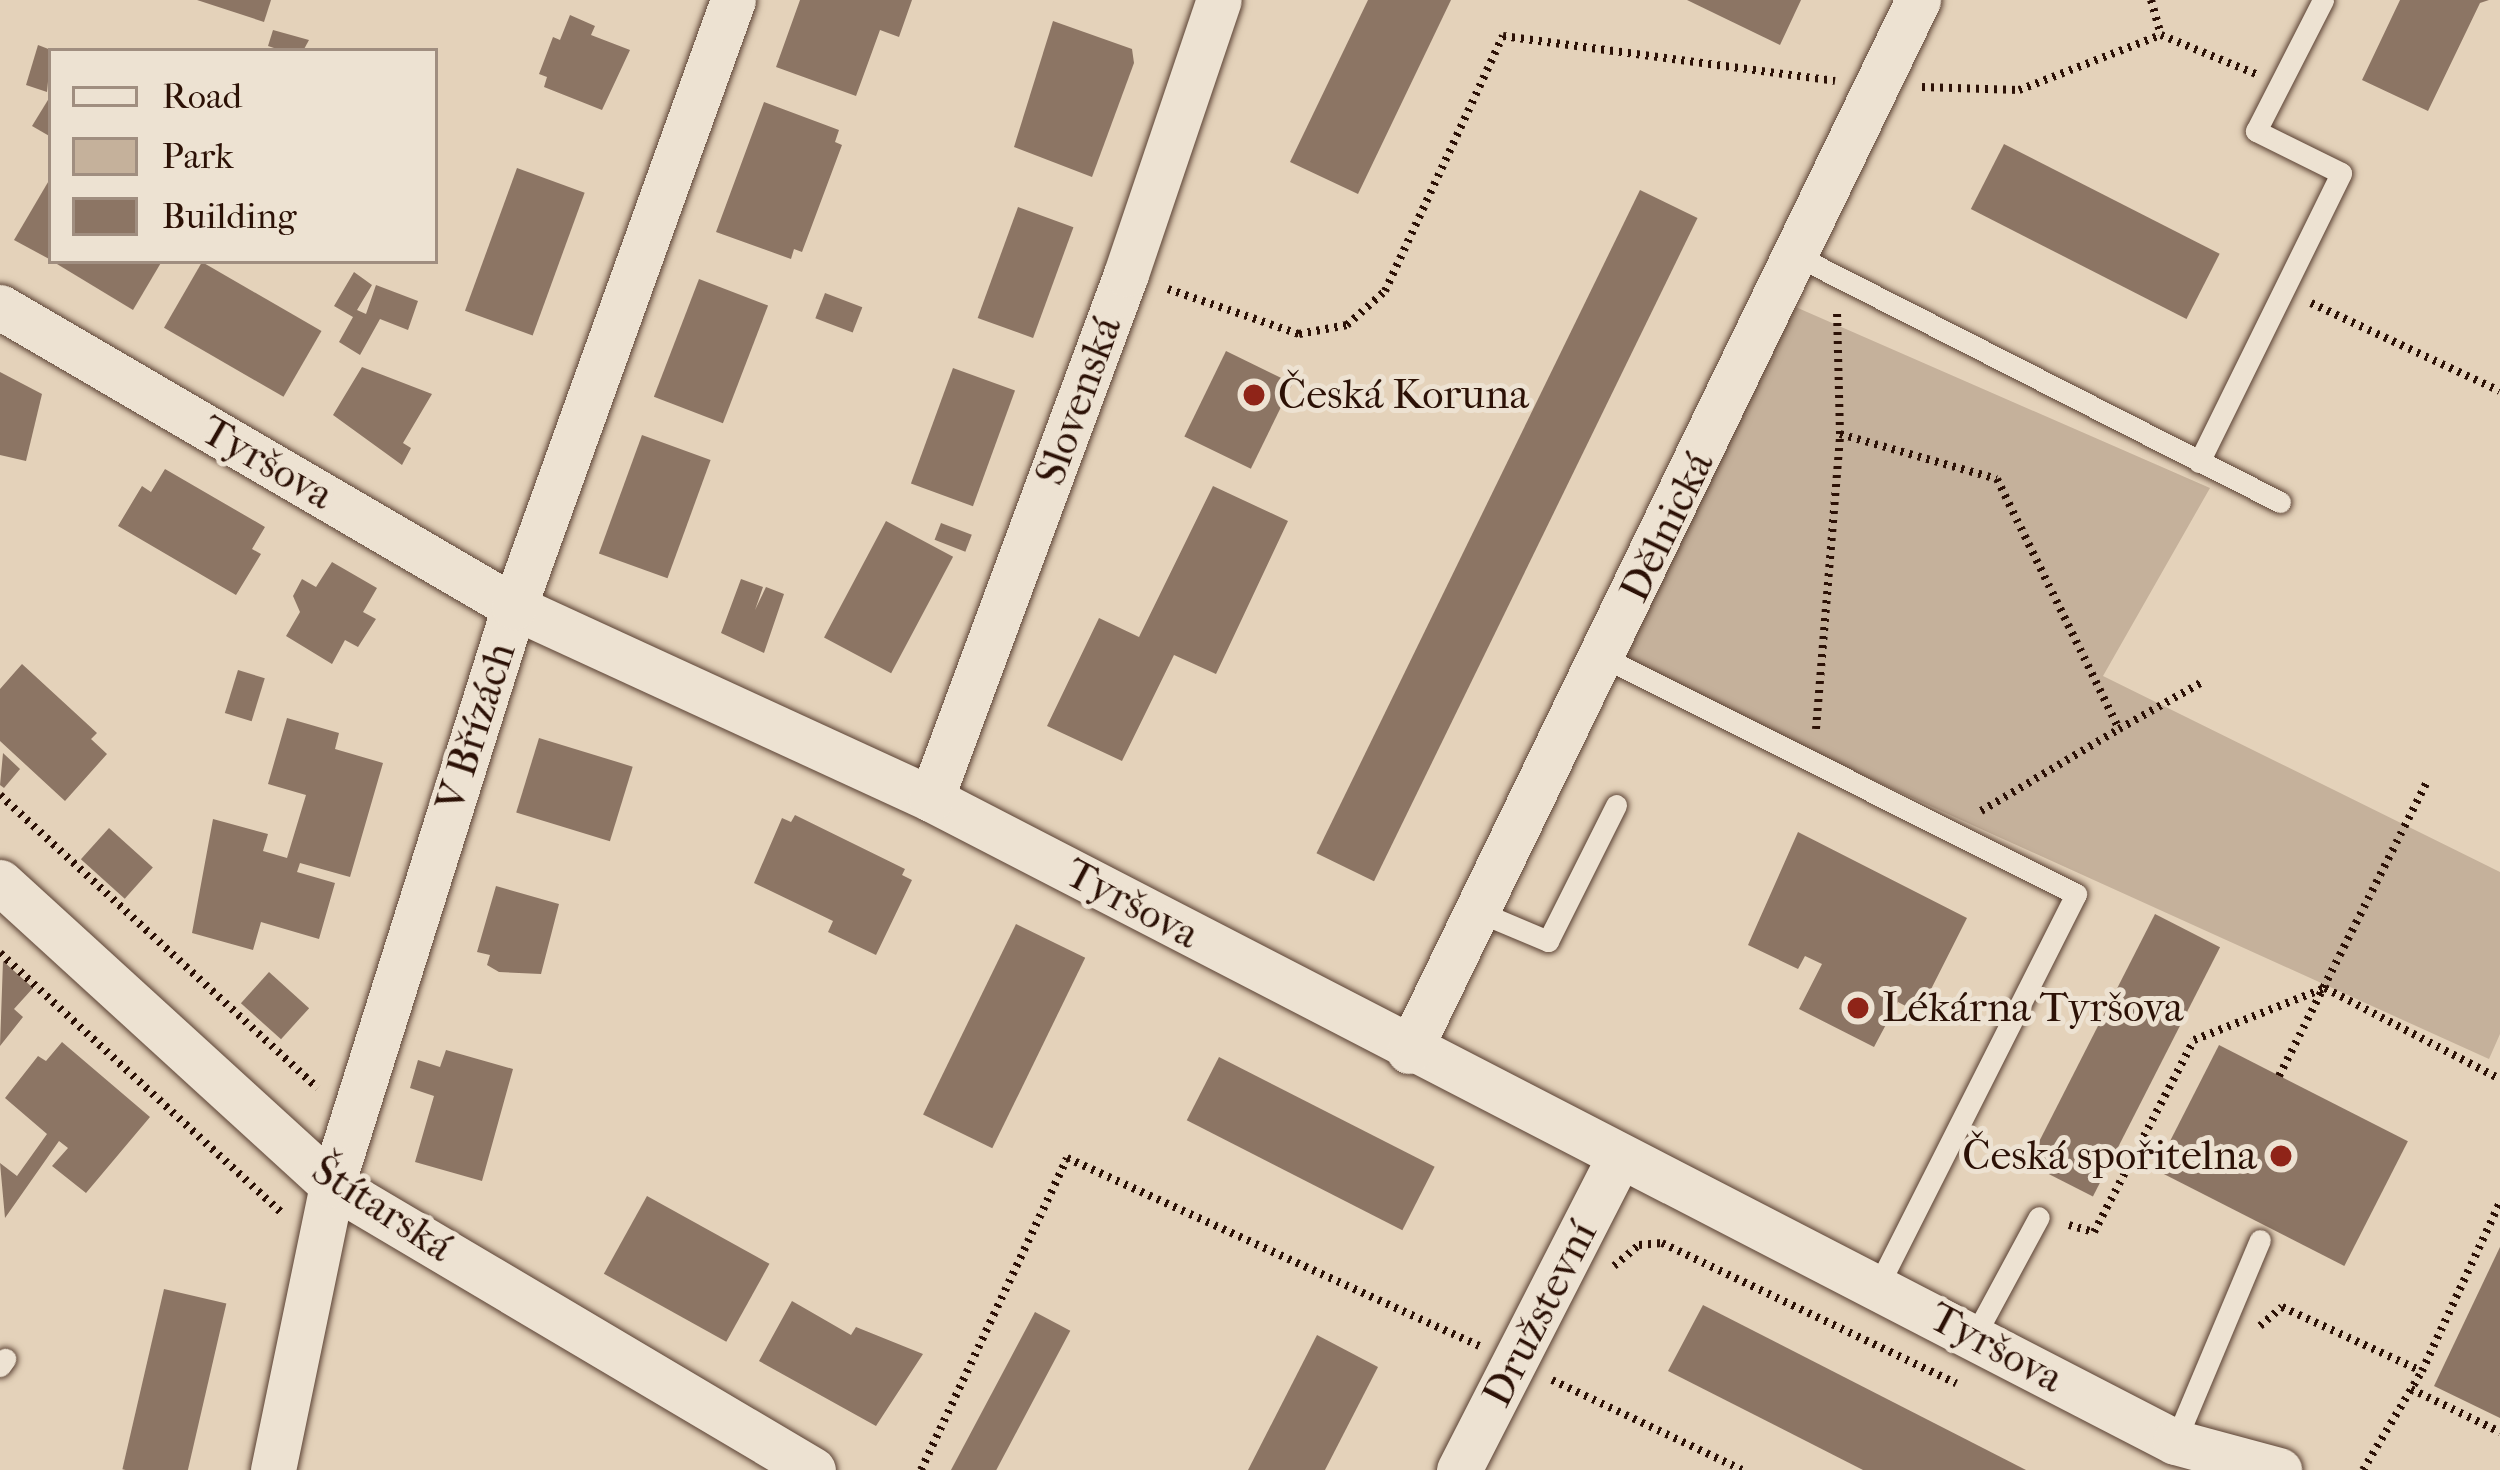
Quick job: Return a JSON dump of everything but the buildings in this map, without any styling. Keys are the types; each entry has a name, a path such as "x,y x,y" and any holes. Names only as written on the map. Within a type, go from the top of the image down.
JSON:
{"street":[{"name":"V Břízách","path":"273,1470 332,1185 514,607 734,0"},
{"name":"Slovenská","path":"931,800 1126,274 1219,0"},
{"name":"Dělnická","path":"1409,1052 1605,658 1817,265 1877,86 1918,0"},
{"name":"Tyršova","path":"0,307 514,607 931,800 1409,1052 2176,1442 2279,1470"},
{"name":"Štítarská","path":"0,882 332,1185 813,1470"},
{"name":"Družstevní","path":"1459,1470 1534,1372 1619,1158"}],"lane":[{"path":"2199,462 2341,173 2256,131 2323,0"},
{"path":"1817,265 2280,502"},
{"path":"1605,658 2076,894 1877,1286"},
{"path":"1479,912 1548,941 1616,805"},
{"path":"1974,1337 2039,1216"},
{"path":"2176,1442 2260,1240"}],"path":[{"path":"2151,0 2161,35"},
{"path":"1126,274 1299,334 1347,325 1385,291 1503,36 1877,86 2019,90 2161,35 2279,84"},
{"path":"1813,766 1840,434 1817,265"},
{"path":"2284,290 2500,391"},
{"path":"1840,434 1997,479 2120,729"},
{"path":"1950,830 2202,682"},
{"path":"2278,1076 2428,780"},
{"path":"0,794 313,1089 324,1086"},
{"path":"0,953 283,1214 278,1237"},
{"path":"2039,1216 2094,1232 2194,1040 2325,988 2500,1079"},
{"path":"922,1470 1066,1158 1742,1470"},
{"path":"2362,1470 2422,1371 2500,1202"},
{"path":"1605,1284 1639,1245 1662,1243 1965,1388"},
{"path":"2209,1371 2282,1307 2422,1371"},
{"path":"1534,1372 1564,1362"},
{"path":"1534,1372 1546,1399"},
{"path":"2411,1389 2500,1432"}],"green space":[{"path":"1791,305 2210,488 2103,676 2500,872 2500,1034 2489,1059 1619,665"}],"place":[{"name":"Česká Koruna","path":"1254,395"},
{"name":"Lékárna Tyršova","path":"1858,1008"},
{"name":"Česká spořitelna","path":"2281,1156"}]}
